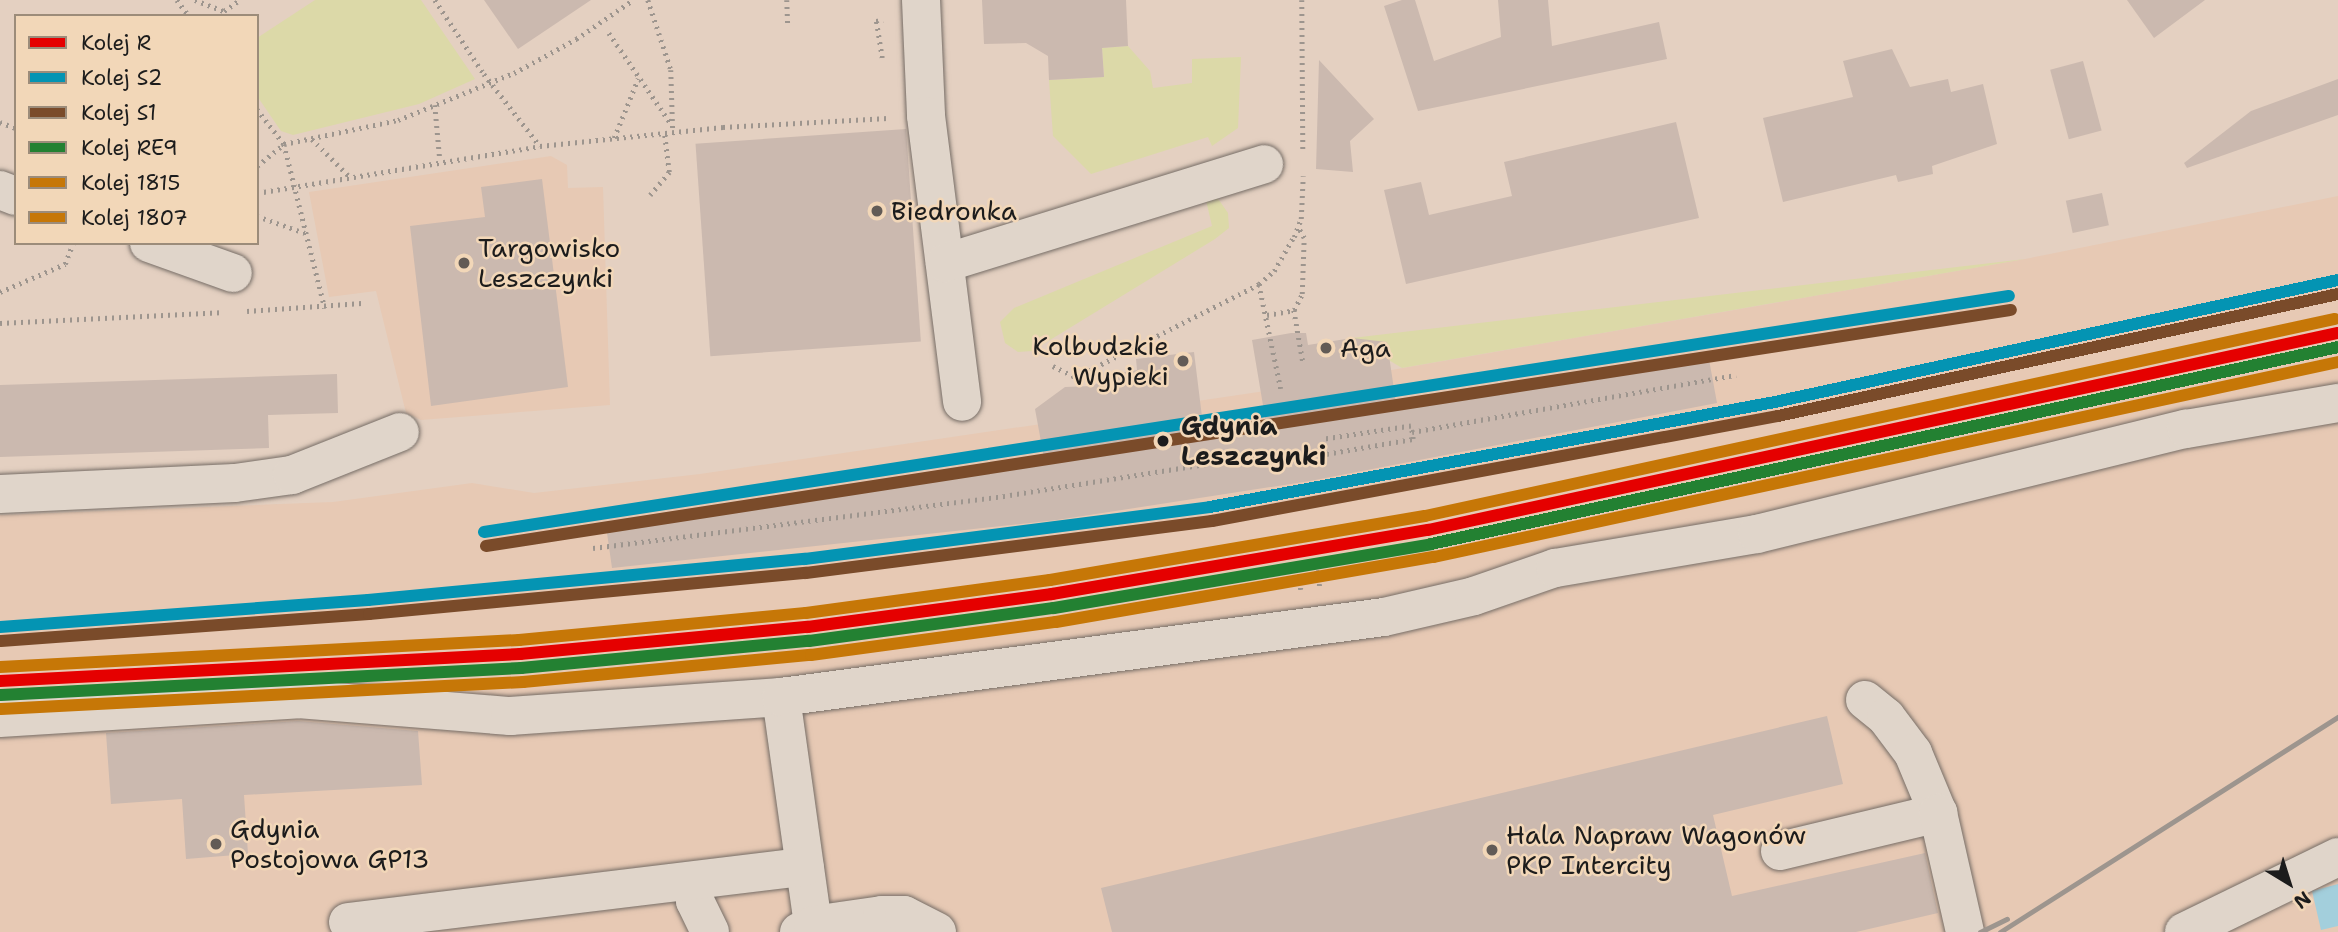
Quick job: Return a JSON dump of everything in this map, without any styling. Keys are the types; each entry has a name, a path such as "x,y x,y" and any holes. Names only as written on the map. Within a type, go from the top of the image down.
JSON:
{"lane":[{"path":"920,0 926,116 962,402"},
{"path":"944,263 1264,164"},
{"path":"155,245 233,273"},
{"path":"0,719 285,699 510,716 781,697 1384,617 1474,596 1555,568 1696,547 2186,429 2338,403"},
{"path":"0,494 236,483 292,475 400,432"},
{"path":"781,697 805,867 806,928 904,915 937,932"},
{"path":"1865,700 1885,717 1913,753 1938,813 1965,932"},
{"path":"1780,851 1938,813"},
{"path":"2184,932 2338,857"},
{"path":"348,922 805,867"},
{"path":"694,881 695,901 710,932"}],"path":[{"path":"195,0 224,11"},
{"path":"220,14 240,0"},
{"path":"435,0 491,83 540,146"},
{"path":"259,164 284,144 398,120 491,83 576,39 632,0"},
{"path":"648,0 671,70 673,129"},
{"path":"787,0 788,26"},
{"path":"1302,0 1303,157"},
{"path":"609,33 673,129"},
{"path":"614,138 639,79"},
{"path":"435,105 440,160"},
{"path":"259,112 284,144 324,308"},
{"path":"259,193 440,160 664,133 673,129 926,116"},
{"path":"650,195 669,172 664,133"},
{"path":"312,138 349,176"},
{"path":"1053,366 1076,377 1259,284 1286,254 1298,226 1303,169"},
{"path":"259,217 306,233"},
{"path":"1298,226 1304,238 1302,294 1294,310 1303,362"},
{"path":"0,292 65,264 73,245"},
{"path":"1259,284 1280,390"},
{"path":"1,321 324,308 362,303"},
{"path":"1267,315 1294,310"},
{"path":"1412,432 1736,374"},
{"path":"1320,455 1413,439 1411,426 1325,439"},
{"path":"593,548 1010,495 1264,455"},
{"path":"1317,570 1320,589"}],"shaded area":[{"path":"315,0 421,0 475,79 419,104 293,135 281,131 259,99 259,37"},
{"path":"1128,46 1150,71 1153,88 1192,83 1192,59 1241,57 1238,128 1212,146 1208,137 1091,174 1053,136 1049,80 1104,77 1102,48"},
{"name":"Targowisko Leszczynki","path":"551,156 567,165 568,188 603,187 610,405 421,420 406,413 376,291 329,297 309,192"},
{"path":"1214,193 1228,213 1229,228 1215,239 1032,351 1018,352 1005,343 1000,322 1014,308 1212,226 1205,196"},
{"path":"2338,196 2338,932 0,932 0,515 333,502 472,483 534,493 700,474 1300,386 2025,259"},
{"path":"2025,259 1402,368 1352,338"}],"water":[{"path":"2338,884 2338,926 2321,930 2312,891"}],"building":[{"path":"484,0 591,0 518,49"},
{"path":"982,0 1126,0 1128,46 1102,48 1104,77 1049,80 1048,56 1026,43 984,44"},
{"path":"1402,0 1415,0 1434,61 1501,37 1498,0 1548,0 1552,46 1659,22 1667,59 1418,111 1384,6"},
{"path":"2127,0 2205,0 2154,38"},
{"path":"1892,49 1910,87 1948,79 1951,92 1983,84 1997,144 1932,166 1933,174 1898,182 1896,175 1783,202 1763,118 1853,97 1843,61"},
{"path":"1319,60 1374,119 1350,141 1353,172 1316,169"},
{"path":"2083,61 2102,131 2069,139 2050,70"},
{"path":"2338,79 2338,115 2187,168 2184,163 2251,111"},
{"path":"1676,122 1699,218 1406,284 1384,190 1421,182 1429,215 1512,196 1504,162"},
{"path":"906,129 921,341 710,356 696,144"},
{"path":"542,179 568,387 431,406 410,226 485,217 481,187"},
{"path":"2102,193 2109,225 2073,233 2066,201"},
{"path":"1306,333 1308,345 1352,338 1387,342 1396,403 1708,354 1717,403 1310,481 1057,520 612,568 606,526 1044,458 1035,409 1065,387 1093,386 1109,375 1137,370 1136,359 1194,352 1204,433 1266,423 1252,340"},
{"path":"337,374 338,413 268,415 269,448 0,457 0,385"},
{"name":"Hala Napraw Wagonów PKP Intercity","path":"1827,716 1843,784 1713,815 1732,896 1925,853 1938,913 1856,932 1112,932 1101,888"},
{"path":"298,721 418,731 422,785 244,795 248,854 186,859 182,799 111,804 106,733"}],"railway":[{"path":"2000,932 2338,717"},
{"path":"1980,932 2007,919"}],"rail line":[{"name":"S2","path":"0,627 368,600 805,559 1210,507 1775,402 2338,280"},
{"name":"S1","path":"1,641 369,614 806,573 1212,521 1778,416 2338,294"},
{"name":"S2","path":"484,532 2009,296"},
{"name":"S1","path":"486,546 2011,310"},
{"name":"1815","path":"0,667 519,640 806,613 1050,580 1425,516 2335,319"},
{"name":"R","path":"0,681 520,654 808,627 1052,594 1428,530 2338,333"},
{"name":"RE9","path":"1,695 521,668 809,641 1054,608 1431,544 2338,347"},
{"name":"1807","path":"1,709 523,682 811,655 1056,622 1434,557 2338,362"}],"place":[{"name":"Biedronka","path":"877,211"},
{"name":"Targowisko Leszczynki","path":"464,263"},
{"name":"Aga","path":"1326,348"},
{"name":"Kolbudzkie Wypieki","path":"1183,361"},
{"name":"Gdynia Leszczynki","path":"1163,441"},
{"name":"Gdynia Postojowa GP13","path":"216,844"},
{"name":"Hala Napraw Wagonów PKP Intercity","path":"1492,850"}]}
